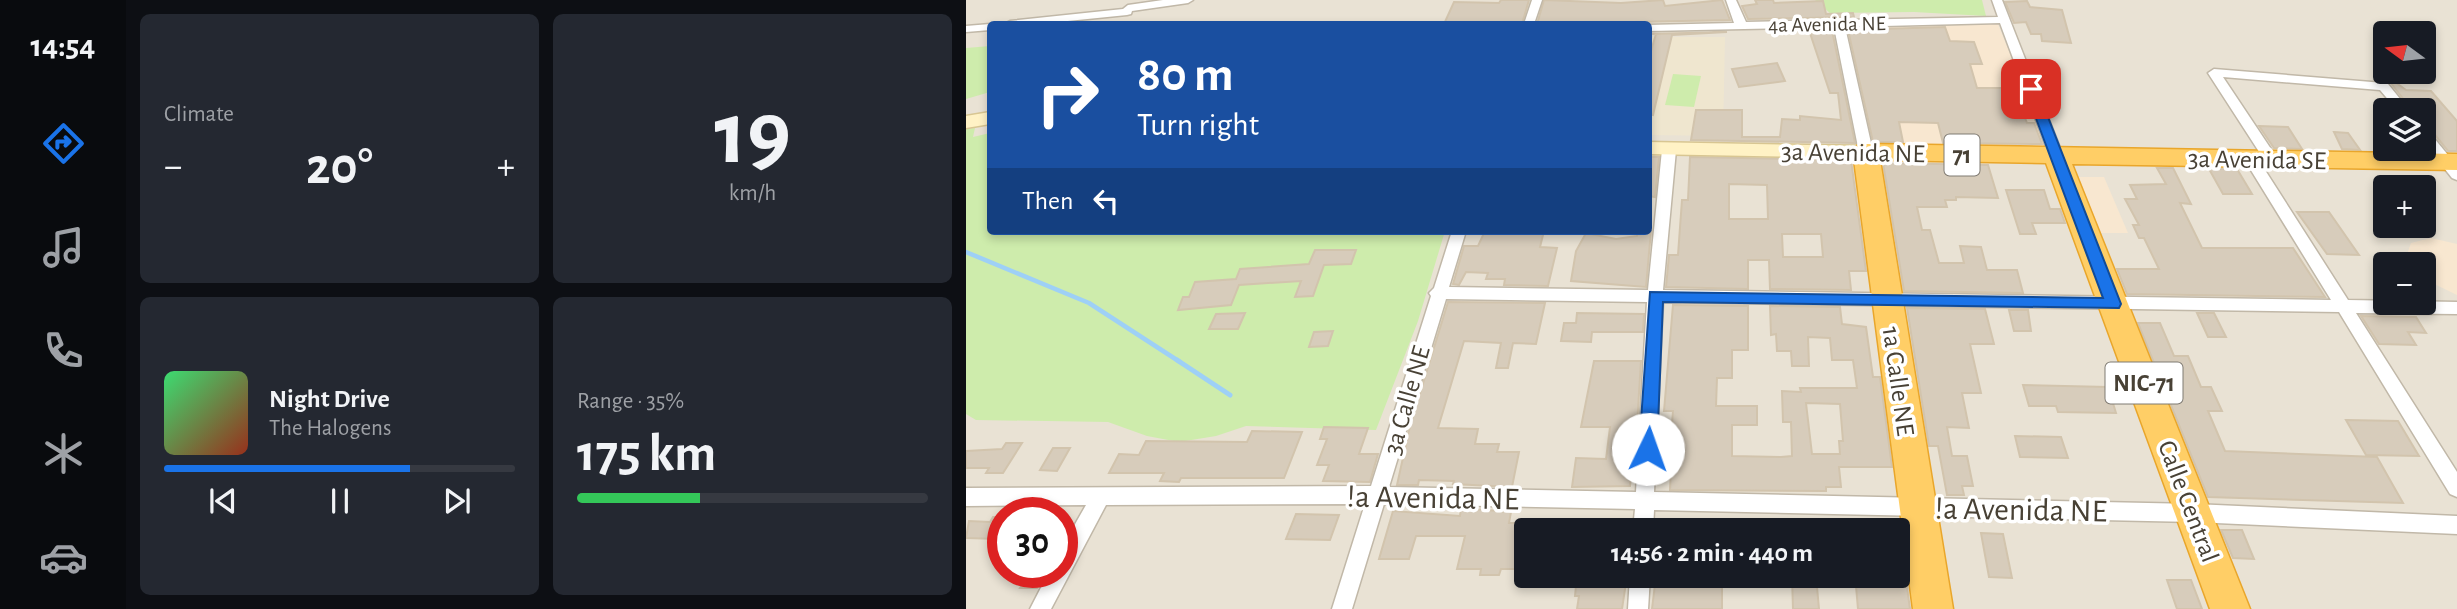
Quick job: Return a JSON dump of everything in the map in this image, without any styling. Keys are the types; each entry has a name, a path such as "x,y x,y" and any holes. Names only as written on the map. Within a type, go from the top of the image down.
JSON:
{"highway":[{"name":"3a Avenida NE","path":"1866,152 2057,158"},
{"name":"1a Calle NE","path":"1866,152 1933,609"},
{"name":"3a Avenida SE","path":"2057,158 2260,158 2454,167"},
{"name":"Calle Central","path":"2057,158 2231,609"}],"street":[{"path":"1037,21 1128,11 1188,0"},
{"path":"1531,21 1537,0"},
{"path":"1731,0 1741,25"},
{"path":"1997,0 2057,158"},
{"name":"4a Avenida NE","path":"1652,28 2005,20"},
{"path":"1839,24 1866,152"},
{"path":"966,29 987,26"},
{"path":"2393,98 2384,87 2214,73 2343,306 2457,488"},
{"path":"966,122 987,118"},
{"name":"3a Avenida NE","path":"1652,148 1866,152"},
{"path":"2436,148 2454,167"},
{"path":"1644,518 1655,296 1668,149"},
{"name":"3a Calle NE","path":"1342,609 1379,495 1437,293 1458,235"},
{"path":"1437,293 2457,308"},
{"name":"!a Avenida NE","path":"966,498 1379,495 2194,513 2457,525"},
{"path":"1078,538 1099,499"},
{"path":"1040,609 1051,588"},
{"path":"1638,609 1639,588"}],"shaded area":[{"path":"966,0 2457,0 2457,609 966,609"},
{"path":"1997,22 2052,155 1866,152 1840,25"},
{"path":"1652,37 1725,37 1723,136 1652,135"},
{"path":"2073,177 2104,177 2128,233 2096,233"},
{"path":"2431,238 2457,244 2457,295 2436,285 2436,252 2408,252 2411,243"}],"green space":[{"path":"1815,0 1982,0 1986,16 1914,12 1830,13"},
{"path":"987,46 987,93 966,99 966,48"},
{"path":"1673,74 1701,76 1694,107 1665,105"},
{"path":"975,128 973,137 987,134 987,235 1444,235 1418,321 1376,430 1246,426 1216,436 1179,442 1147,436 1108,422 976,420 966,414 966,129"}],"building":[{"path":"1501,0 1529,0 1523,21 1445,21 1454,2 1499,3"},
{"path":"1544,0 1621,3 1663,0 1665,6 1722,0 1730,20 1652,22 1538,21"},
{"path":"1755,0 1773,0 1774,3 1823,1 1826,14 1853,13 1854,17 1748,19 1742,6 1757,4"},
{"path":"2027,1 2030,7 2062,10 2071,43 2042,41 2041,34 2031,34 2026,22 2014,23 2005,2"},
{"path":"1945,27 1950,41 1974,42 1982,64 1970,64 1977,88 2013,88 2027,123 2034,123 2042,144 1943,143 1938,123 1899,122 1903,142 1873,142 1848,30"},
{"path":"1809,30 1832,30 1855,143 1691,140 1696,110 1742,110 1742,137 1780,137 1782,119 1800,120 1800,116 1841,120 1838,93 1830,93"},
{"path":"1727,32 1672,35 1653,115 1652,48 1656,34 1652,34"},
{"path":"1777,63 1785,81 1739,87 1732,69"},
{"path":"2392,84 2398,84 2406,90 2431,91 2457,121 2457,151 2448,151 2436,136 2436,98 2403,98"},
{"path":"2259,126 2288,127 2302,149 2274,148"},
{"path":"2334,132 2348,133 2360,150 2342,149"},
{"path":"1652,157 1659,157 1655,197 1652,197"},
{"path":"1690,157 1851,160 1866,271 1849,271 1851,290 1770,289 1769,260 1748,260 1748,289 1666,287 1669,255 1678,255 1682,200 1688,200","holes":["1729,184 1767,185 1768,219 1729,219","1782,234 1821,234 1823,257 1783,257"]},
{"path":"1883,163 1988,165 1998,198 1956,197 1956,200 1945,200 1947,207 1917,207 1922,230 1930,230 1939,263 1964,263 1960,246 1981,247 1987,270 2017,270 2023,293 1904,291"},
{"path":"2157,168 2173,168 2191,204 2180,203 2202,248 2293,248 2325,297 2127,294 2117,269 2159,269 2144,238 2139,238 2133,225 2139,225 2125,199 2137,199 2130,185 2166,184"},
{"path":"2209,169 2237,169 2252,194 2223,194"},
{"path":"2006,190 2044,190 2050,209 2060,209 2065,223 2032,223 2036,234 2020,234"},
{"path":"2297,212 2329,212 2359,255 2327,254"},
{"path":"1483,235 1543,235 1540,247 1557,248 1548,286 1504,285 1505,279 1486,279 1488,273 1466,272 1459,285 1453,284 1464,246 1478,246"},
{"path":"1585,235 1616,239 1651,235 1646,287 1571,281 1576,251"},
{"path":"1315,250 1356,250 1351,264 1324,265 1313,296 1295,297 1301,281 1239,285 1231,305 1178,310 1183,297 1189,297 1195,282 1236,279 1240,269 1309,264"},
{"path":"1448,302 1545,303 1536,344 1513,343 1508,368 1496,368 1501,343 1464,341 1438,428 1478,429 1475,444 1499,444 1497,452 1519,452 1512,487 1419,480 1418,485 1397,485 1410,426"},
{"path":"1673,305 1748,306 1748,350 1732,350 1732,378 1717,378 1716,406 1757,406 1757,425 1732,425 1732,456 1792,456 1791,422 1783,422 1782,391 1801,392 1800,388 1857,388 1853,360 1832,360 1830,338 1808,337 1809,366 1792,366 1791,351 1777,351 1776,334 1771,335 1770,306 1840,307 1842,324 1866,327 1873,377 1880,377 1892,467 1839,467 1841,487 1826,487 1826,491 1670,490 1672,450 1663,450 1664,436 1671,436 1673,411 1664,411","holes":["1806,403 1840,404 1843,441 1839,441 1840,454 1812,454"]},
{"path":"1907,308 1985,309 1994,344 1970,344 1981,393 1962,393 1969,428 1947,427 1952,456 1967,456 1973,486 1962,486 1964,495 1947,495 1938,446 1929,446"},
{"path":"2009,310 2028,310 2031,331 2014,331"},
{"path":"1245,313 1238,329 1209,329 1216,314"},
{"path":"1577,313 1644,314 1643,332 1592,332 1591,342 1561,341 1564,323 1576,323"},
{"path":"2197,313 2214,313 2226,337 2208,337"},
{"path":"2361,316 2416,317 2426,333 2408,332 2416,345 2379,344"},
{"path":"2138,323 2160,323 2174,356 2188,356 2201,387 2211,387 2222,411 2208,411 2225,451 2377,457 2403,503 2208,497"},
{"path":"1333,331 1328,346 1309,347 1314,332"},
{"path":"1594,361 1641,361 1635,458 1630,486 1572,487 1576,458 1606,459 1610,427 1581,427"},
{"path":"2023,385 2108,387 2116,413 2058,412 2056,406 2029,406"},
{"path":"2346,420 2398,421 2419,456 2366,455"},
{"path":"1324,427 1368,428 1359,454 1378,454 1370,482 1323,481 1329,465 1317,465 1327,439 1320,439"},
{"path":"1252,431 1302,432 1284,478 1181,478 1179,482 1160,481 1164,473 1109,473 1119,454 1139,455 1146,441 1247,442"},
{"path":"2015,436 2061,437 2068,458 2020,457"},
{"path":"1006,443 1022,443 1003,473 986,473 989,468 966,468 966,451 1002,449"},
{"path":"1053,448 1070,448 1057,471 1040,470"},
{"path":"1461,508 1511,512 1509,523 1514,523 1514,569 1501,569 1499,575 1480,575 1481,569 1457,569 1465,536 1416,536 1409,559 1379,559 1393,511 1460,516"},
{"path":"1296,514 1339,515 1330,540 1286,539"},
{"path":"969,521 987,522 987,539 966,538"},
{"path":"2221,530 2242,530 2254,559 2233,558"},
{"path":"1981,533 2003,534 2012,578 1989,577"},
{"path":"2167,580 2191,580 2202,609 2177,609"},
{"path":"1576,588 1625,588 1622,609 1577,609 1579,596 1575,596"},
{"path":"1655,588 1722,588 1722,609 1652,609"},
{"path":"1792,588 1817,588 1819,609 1793,609"},
{"path":"1856,588 1907,588 1910,609 1858,609"}],"waterway":[{"path":"966,252 1089,303 1180,362"},
{"path":"1177,360 1230,395"}],"route":[{"path":"1648,449 1655,296 2113,304 2031,89"}]}
